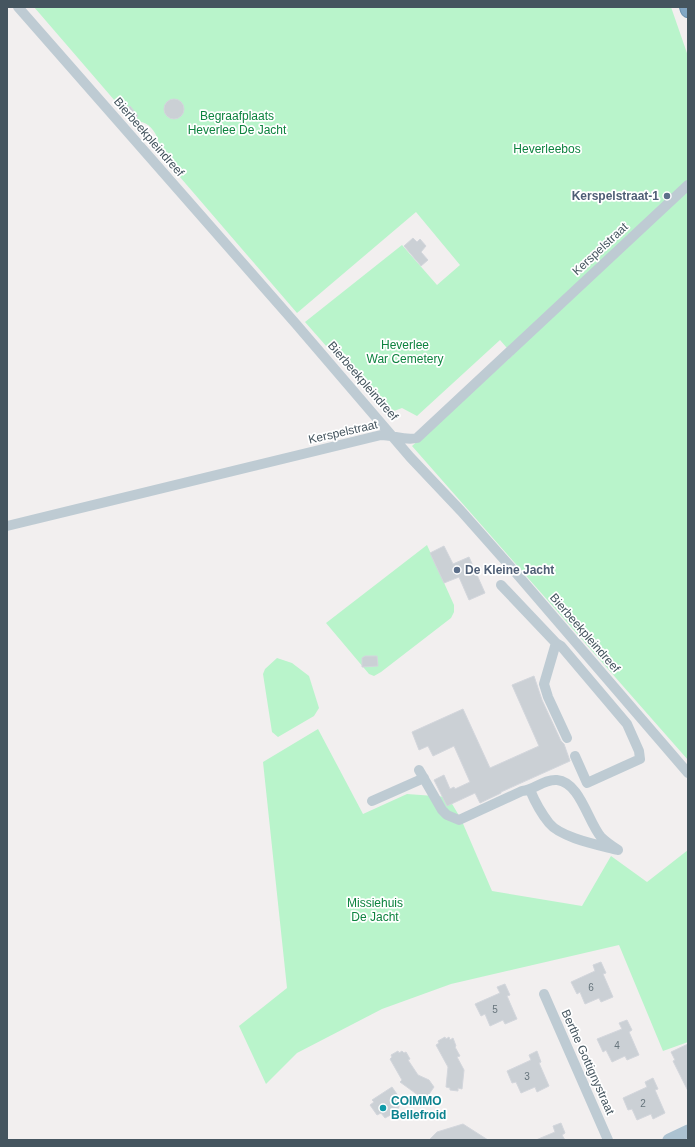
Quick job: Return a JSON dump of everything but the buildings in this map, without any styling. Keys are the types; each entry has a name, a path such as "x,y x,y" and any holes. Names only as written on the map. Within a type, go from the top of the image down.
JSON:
{"main road":[{"path":"669,1140 688,1131"}],"street":[{"name":"Bierbeekpleindreef","path":"18,7 392,435 511,568 688,773"},
{"name":"Kerspelstraat","path":"7,526 381,435 392,435 409,440 417,438 688,185"},
{"path":"502,585 556,643 561,646 627,724 639,751 640,759 587,783 575,756"},
{"path":"556,643 544,684 548,697 567,738"},
{"path":"372,801 422,774 442,810 447,815 459,820 522,791 530,790 548,781 558,780 566,783 581,801 600,836 618,850 566,835 557,830 549,823 538,807 530,790"},
{"name":"Berthe Gottignystraat","path":"544,994 608,1140"}],"green space":[{"name":"Heverleebos","path":"34,7 671,7 688,56 688,760 412,446 513,355 500,340 417,416 402,408 386,414 305,322 402,245 437,285 460,265 416,212 297,313 155,148 158,140 155,132 142,122 134,123"},
{"path":"427,545 454,605 454,612 451,618 381,672 374,676 369,674 326,623"},
{"path":"277,658 292,663 309,676 319,708 314,716 278,737 272,732 263,674 265,669"},
{"name":"Missiehuis De Jacht","path":"318,729 363,814 407,794 448,797 461,819 492,891 582,906 611,856 647,882 688,850 688,1042 663,1051 619,945 451,984 382,1009 297,1053 266,1084 239,1026 287,988 263,762"}],"place":[{"name":"Kerspelstraat-1","path":"667,196"},
{"name":"De Kleine Jacht","path":"457,570"},
{"name":"COIMMO Bellefroid","path":"383,1108"}],"park label":[{"name":"Begraafplaats Heverlee De Jacht","path":"237,123"},
{"name":"Heverlee War Cemetery","path":"405,352"}]}
